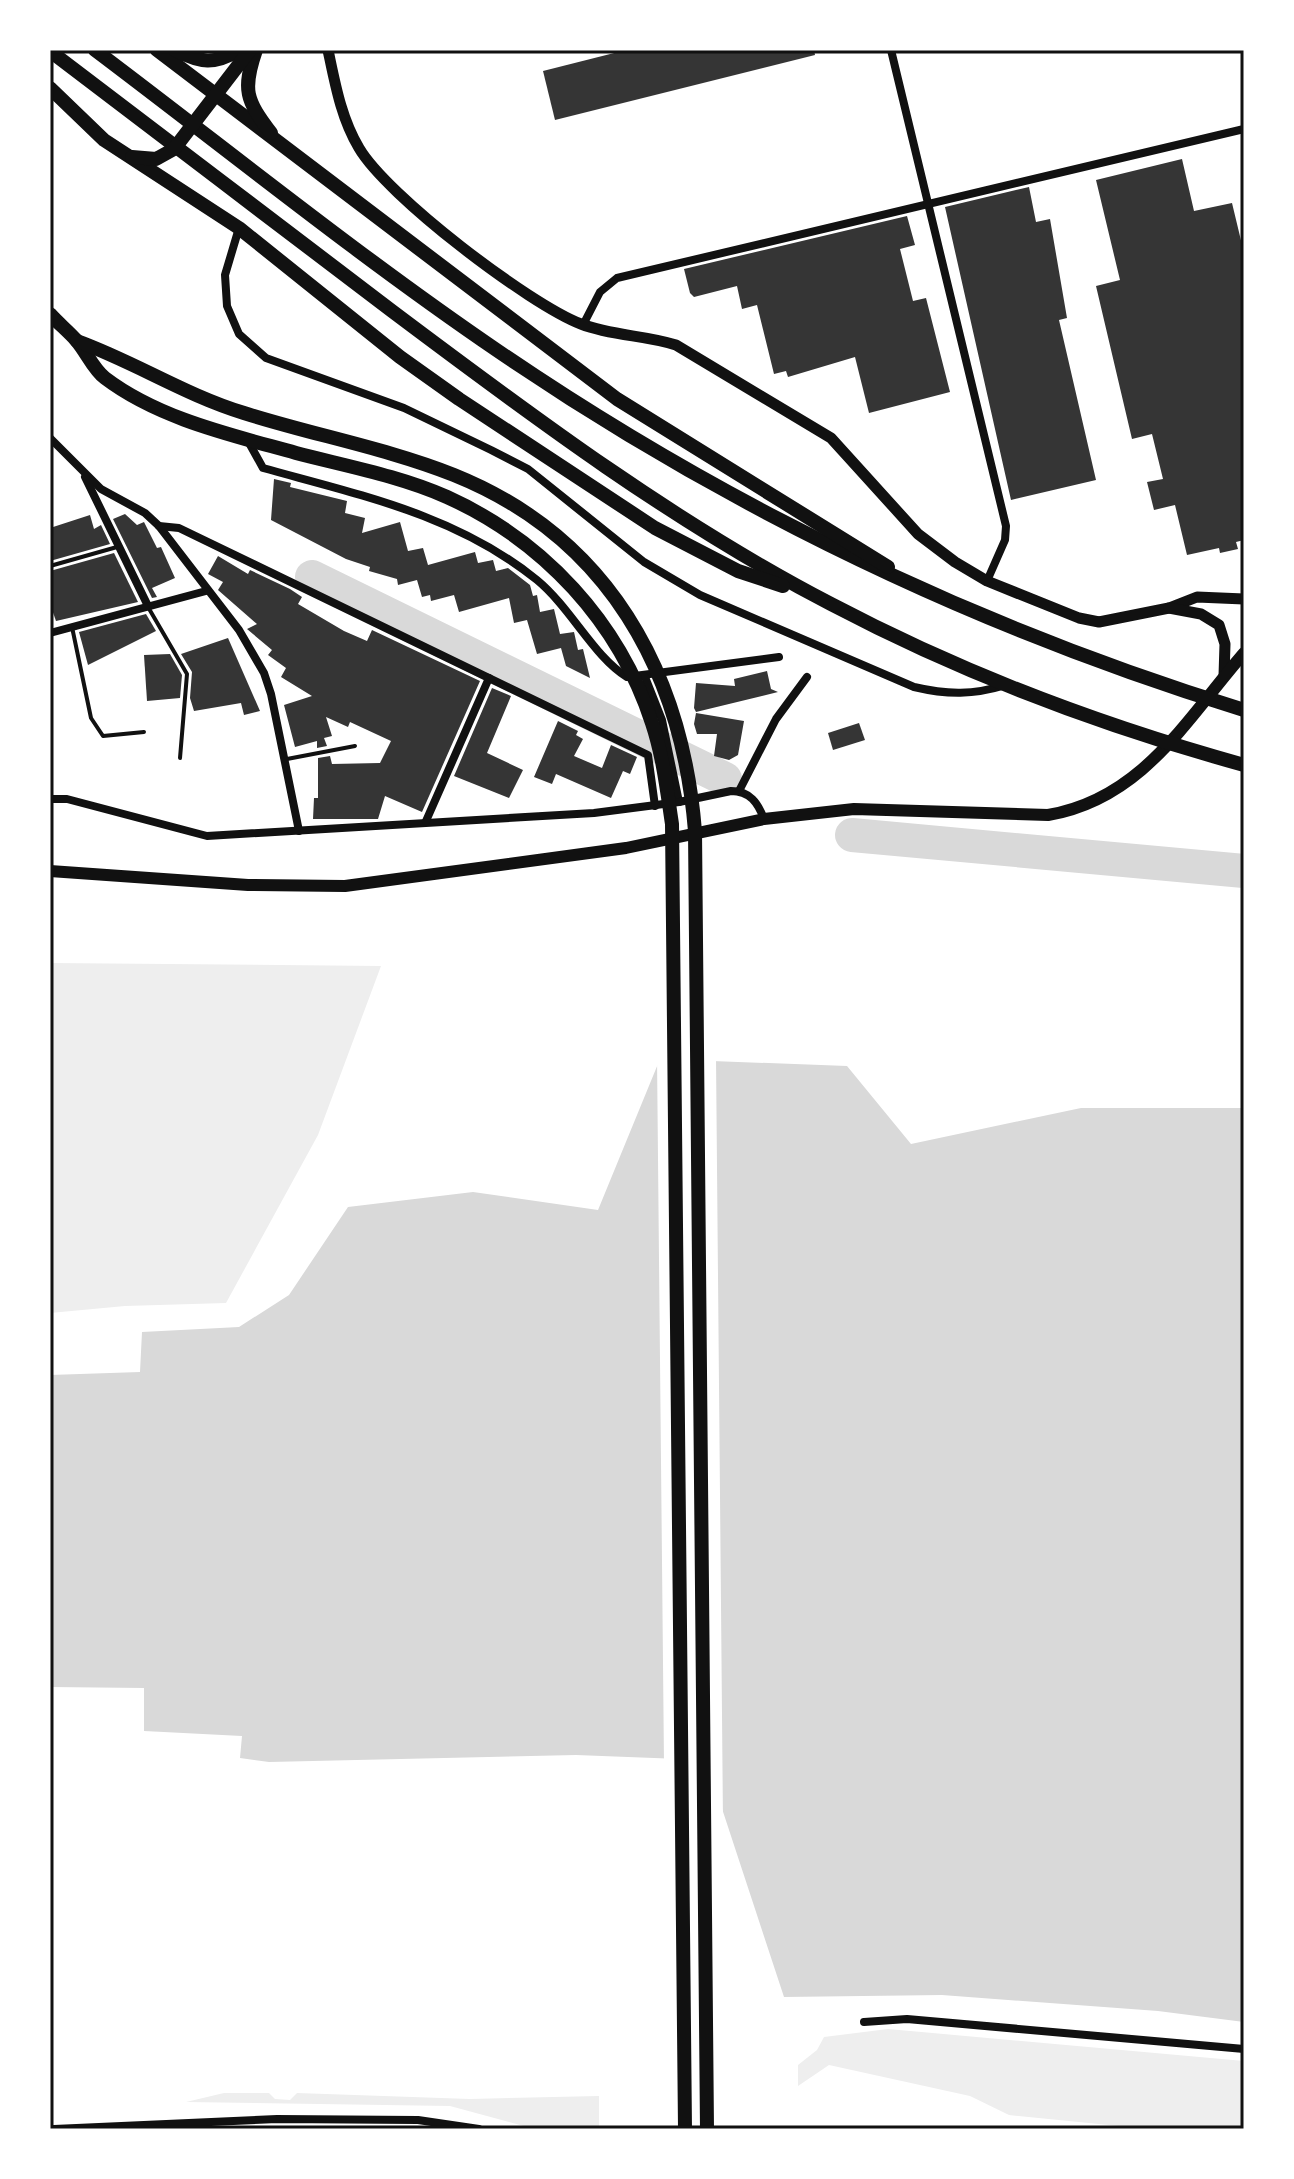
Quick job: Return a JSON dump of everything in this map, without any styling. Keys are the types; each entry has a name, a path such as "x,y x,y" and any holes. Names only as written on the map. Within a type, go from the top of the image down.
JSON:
{"main road":[{"path":"95,50 421,296 601,418 766,513 932,595 1074,654 1244,710"},
{"path":"157,50 617,399 932,595"},
{"path":"175,50 212,63 239,50"},
{"path":"128,156 145,159 166,156 250,50"},
{"path":"256,50 248,73 247,93 253,109 281,146"},
{"path":"50,51 585,453 728,545 832,605"},
{"path":"50,88 84,123 128,156 239,228 400,357 604,497 738,571 832,605 1011,684 1169,742 1244,765"},
{"path":"50,314 77,341 102,377 166,411 248,440 444,496 507,530 566,579 611,636 640,694 661,759 672,824 685,2129"},
{"path":"77,341 116,355 196,397 451,474 494,493 545,526 600,580 638,633 659,671 682,738 692,794 696,905 707,2129"},
{"path":"50,871 248,885 345,886 626,848 764,819 854,809 1048,815 1072,811 1100,800 1129,783 1169,742 1244,653"}],"street":[{"path":"328,50 350,133 382,181 533,298 583,325 676,345 831,438 918,534 955,562 987,581 1079,618 1099,622 1169,608 1197,597 1231,596 1244,599"},
{"path":"891,50 1006,526 1005,540 987,581"},
{"path":"583,325 600,292 617,278 1244,129"},
{"path":"239,228 225,275 227,306 239,334 266,358 404,408 491,450 538,477 644,562 700,595 800,639 914,687 943,694 976,694 1011,684"},
{"path":"50,438 85,476 159,526 239,630 264,673 287,759 299,831"},
{"path":"248,440 263,468 398,505 457,527 538,581 571,612 609,666 627,677 779,657"},
{"path":"85,476 148,606"},
{"path":"159,526 179,528 648,755 655,806"},
{"path":"50,633 206,591"},
{"path":"1169,608 1201,614 1219,625 1225,644 1224,676"},
{"path":"645,677 662,720 679,802"},
{"path":"739,791 776,719 807,677"},
{"path":"426,821 489,678"},
{"path":"50,799 67,799 207,836 594,813 739,791 758,803 764,819"},
{"path":"864,2022 907,2019 1244,2049"},
{"path":"54,2129 265,2119 448,2121 474,2129"}],"lane":[{"path":"50,566 117,547"},
{"path":"148,606 187,674 180,758"},
{"path":"72,627 91,718 103,736 144,732"},
{"path":"287,759 355,746"}],"shaded area":[{"path":"50,963 381,966 318,1135 226,1303 125,1306 50,1313"},
{"path":"660,1059 847,1066 911,1144 1081,1108 1244,1108 1244,2022 1158,2011 942,1995 784,1997 706,1760 576,1755 269,1762 240,1758 242,1736 144,1731 144,1688 50,1687 50,1375 140,1372 142,1332 239,1327 289,1295 348,1207 473,1192 598,1210"},
{"path":"888,2029 1244,2061 1244,2129 1149,2129 1009,2115 970,2096 829,2065 798,2086 798,2065 817,2050 824,2037"},
{"path":"224,2093 269,2093 275,2099 290,2100 297,2093 470,2099 599,2096 599,2129 535,2129 450,2106 186,2102"},
{"path":"266,2126 435,2129 226,2129"}],"pier":[{"path":"657,1057 716,1057 723,1823 703,1764 664,1763"}],"building":[{"path":"626,50 814,50 815,55 555,120 543,71"},
{"path":"1182,159 1194,211 1232,203 1244,253 1244,540 1236,542 1238,549 1220,553 1219,548 1187,555 1175,505 1154,510 1147,482 1163,479 1152,434 1132,439 1096,286 1120,280 1096,180"},
{"path":"1029,187 1036,222 1050,219 1067,318 1059,320 1096,480 1011,500 945,207"},
{"path":"907,216 915,245 900,249 913,301 926,298 950,392 869,413 855,357 788,377 786,371 774,374 757,305 742,309 737,286 694,297 690,293 684,269"},
{"path":"274,479 291,483 290,487 347,501 345,513 365,518 362,533 400,522 408,551 423,548 428,565 475,552 478,563 493,560 496,571 508,568 530,585 533,596 537,595 540,612 554,609 560,634 574,632 578,650 583,649 590,678 566,666 561,648 537,654 527,620 514,623 509,598 459,612 454,595 431,601 430,595 422,597 417,580 398,585 397,579 369,571 370,567 346,559 271,520"},
{"path":"125,514 137,525 144,522 157,548 161,547 175,578 152,588 157,597 152,598 113,519"},
{"path":"90,515 94,529 101,525 110,544 50,561 50,528"},
{"path":"114,553 138,602 56,621 50,604 50,571"},
{"path":"218,556 248,574 250,570 290,589 302,597 298,604 344,631 367,641 372,630 480,681 422,812 385,796 378,819 313,819 314,798 318,798 318,758 330,756 332,764 380,763 391,741 350,722 348,727 326,717 332,736 324,738 327,746 317,748 317,741 295,747 284,705 312,696 281,677 286,668 268,655 272,650 247,629 257,624 218,590 223,582 208,574"},
{"path":"146,614 156,631 88,665 79,632"},
{"path":"228,638 260,711 244,715 241,703 194,711 190,698 192,672 181,654"},
{"path":"170,654 182,675 180,698 147,701 144,655"},
{"path":"767,671 771,689 778,692 696,712 696,683 735,686 734,679"},
{"path":"492,688 511,696 487,753 523,770 509,798 454,776"},
{"path":"696,713 744,721 738,755 729,760 714,756 717,734 697,734 694,724"},
{"path":"558,721 578,731 576,735 583,739 574,756 602,768 611,745 637,757 630,774 623,771 611,798 556,774 552,784 534,777"},
{"path":"859,723 865,740 833,750 828,733"}],"waterway":[{"path":"312,577 725,779"},
{"path":"852,835 1244,871"}]}
